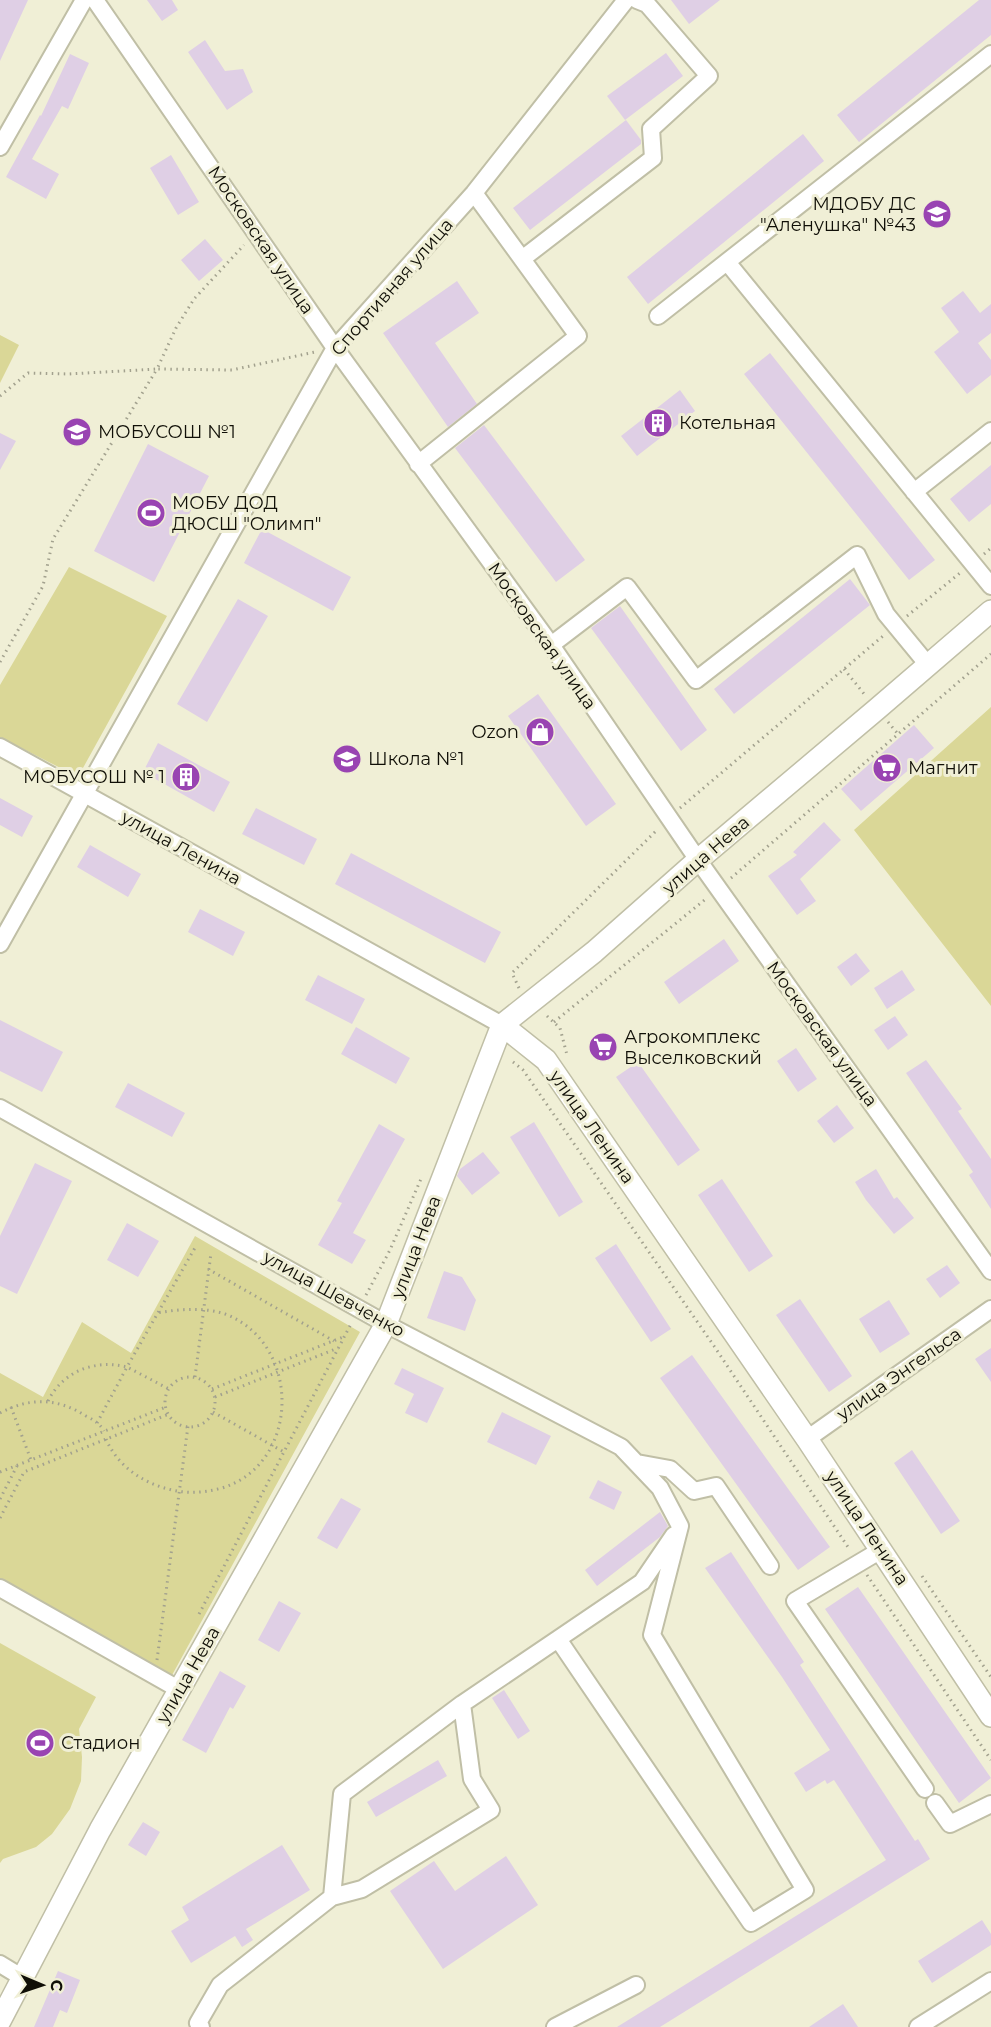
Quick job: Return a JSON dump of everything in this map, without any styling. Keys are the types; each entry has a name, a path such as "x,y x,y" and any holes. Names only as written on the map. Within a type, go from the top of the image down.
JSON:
{"main road":[{"name":"улица Нева","path":"0,2021 100,1830 386,1324 502,1024 594,952 991,611"},
{"name":"улица Ленина","path":"502,1024 546,1060 807,1439 991,1716"}],"street":[{"path":"0,147 84,0"},
{"name":"Московская улица","path":"95,0 335,348 551,645 698,861 991,1271"},
{"name":"Спортивная улица","path":"3,933 85,795 335,348 474,193 626,0"},
{"path":"522,259 653,158 651,129 709,76 647,4 637,0"},
{"path":"658,316 991,54"},
{"path":"418,464 578,336 474,193"},
{"path":"727,262 991,586"},
{"path":"914,492 991,431"},
{"path":"551,645 627,586 696,680 856,555 886,614 928,665"},
{"name":"улица Ленина","path":"0,747 502,1024"},
{"name":"улица Шевченко","path":"0,1108 386,1324 621,1447 660,1488 680,1526"},
{"name":"улица Энгельса","path":"807,1439 991,1309"},
{"path":"636,1463 670,1469 694,1491 716,1486 770,1566"},
{"path":"558,1639 751,1923 805,1890 652,1635 680,1526"},
{"path":"332,1898 342,1794 462,1704 642,1582 680,1526"},
{"path":"881,1550 795,1601 925,1789"},
{"path":"0,1588 180,1690"},
{"path":"201,2027 198,2023 220,1985 332,1898 362,1889 490,1810 472,1779 462,1704"},
{"path":"935,1803 950,1824 991,1804"},
{"path":"0,1964 23,1978"},
{"path":"918,2027 991,1982"},
{"path":"555,2027 636,1985"}],"path":[{"path":"0,662 43,586 53,538 157,369 176,328 194,299 256,232"},
{"path":"0,396 28,373 69,375 157,369 232,370 335,348"},
{"path":"521,993 512,973 669,818 895,626 991,548"},
{"path":"554,1022 718,889 991,654"},
{"path":"844,669 868,698"},
{"path":"888,722 898,734"},
{"path":"513,1062 523,1070 714,1346"},
{"path":"197,1618 390,1250 423,1175"},
{"path":"97,1422 196,1246"},
{"path":"195,1377 211,1253"},
{"path":"208,1269 334,1341"},
{"path":"106,1439 109,1447 119,1459 136,1475 159,1487 179,1491 210,1491 240,1480 252,1471 272,1445 280,1424 282,1394 275,1364 262,1341 245,1326 225,1314 204,1310 157,1313"},
{"path":"211,1389 344,1337"},
{"path":"215,1397 338,1348"},
{"path":"48,1401 57,1386 76,1371 100,1365 127,1367 169,1389"},
{"path":"186,1377 203,1380 215,1397 213,1412 206,1422 199,1425 188,1426 176,1422 166,1407 165,1401 169,1389 178,1380 186,1377"},
{"path":"0,1413 24,1403 48,1401 72,1408 97,1422 104,1431"},
{"path":"11,1407 31,1460"},
{"path":"0,1472 166,1407"},
{"path":"213,1412 284,1452"},
{"path":"0,1518 24,1472 169,1414"},
{"path":"157,1662 188,1426"},
{"path":"0,1499 17,1466"}],"shaded area":[{"path":"0,335 19,345 0,383"},
{"path":"69,567 167,616 78,777 0,737 0,685"},
{"path":"991,707 991,1006 854,830"},
{"path":"195,1236 360,1332 171,1677 0,1579 0,1373 43,1397 82,1322 131,1353"},
{"name":"Стадион","path":"0,1643 96,1697 79,1729 82,1757 81,1781 70,1809 52,1834 36,1847 3,1859 0,1863"}],"building":[{"path":"0,0 28,0 0,61"},
{"path":"147,0 172,0 178,10 162,21"},
{"path":"671,0 720,0 689,24"},
{"path":"979,0 991,0 991,35 859,142 837,115"},
{"path":"205,40 225,71 243,69 253,92 227,110 188,52"},
{"path":"666,53 683,76 625,120 607,96"},
{"path":"70,54 89,63 68,109 62,106 32,159 59,174 46,199 6,177 41,116"},
{"path":"626,120 641,140 641,144 530,230 513,208"},
{"path":"803,134 824,161 648,304 627,277"},
{"path":"171,155 199,202 178,215 150,168"},
{"path":"205,239 223,260 199,281 181,260"},
{"path":"457,281 479,313 435,343 477,404 448,427 383,333"},
{"path":"963,291 980,313 991,304 991,333 978,343 991,360 991,375 967,394 934,352 959,332 941,308"},
{"path":"770,353 935,560 909,580 744,374"},
{"name":"Котельная","path":"680,390 695,411 637,456 621,436"},
{"path":"484,425 585,560 556,582 455,448"},
{"path":"0,433 16,441 0,470"},
{"name":"МОБУ ДОД ДЮСШ \"Олимп\"","path":"148,444 209,476 154,582 94,551"},
{"path":"991,465 991,504 969,522 950,499"},
{"path":"262,529 351,577 333,611 244,563"},
{"path":"850,579 870,605 734,714 714,689"},
{"path":"238,599 268,616 207,722 177,704"},
{"path":"620,606 707,730 681,751 591,628"},
{"path":"538,694 616,804 586,826 508,716"},
{"name":"Магнит","path":"914,725 934,748 861,811 841,789"},
{"name":"МОБУСОШ № 1","path":"158,743 230,782 214,812 143,772"},
{"path":"0,798 33,816 22,837 0,825"},
{"path":"256,808 317,839 304,865 242,834"},
{"path":"824,822 841,840 800,879 816,901 797,915 768,876 797,855 793,852"},
{"path":"90,845 141,874 128,897 77,867"},
{"path":"351,853 501,932 485,963 335,884"},
{"path":"200,909 245,932 233,956 188,932"},
{"path":"724,939 739,961 679,1004 664,982"},
{"path":"856,953 870,971 851,986 837,967"},
{"path":"902,970 915,990 887,1009 874,988"},
{"path":"318,975 365,999 352,1024 305,1000"},
{"path":"895,1016 908,1035 888,1050 874,1030"},
{"path":"0,1020 63,1052 42,1092 0,1071"},
{"path":"356,1027 410,1058 396,1084 341,1054"},
{"path":"796,1048 817,1079 798,1092 777,1061"},
{"path":"926,1060 962,1109 958,1111 991,1159 991,1209 969,1175 973,1172 906,1073"},
{"path":"638,1062 700,1150 678,1166 616,1077"},
{"path":"128,1083 185,1113 172,1137 115,1107"},
{"path":"837,1105 854,1128 834,1143 817,1121"},
{"path":"534,1122 583,1202 559,1217 510,1137"},
{"path":"379,1124 405,1139 353,1233 366,1240 352,1264 318,1245 342,1203 337,1201"},
{"path":"483,1152 500,1173 472,1195 457,1176 460,1169"},
{"path":"35,1163 72,1181 17,1294 0,1286 0,1236"},
{"path":"876,1169 894,1199 897,1197 914,1218 894,1234 866,1200 855,1182"},
{"path":"722,1179 773,1256 749,1272 698,1195"},
{"path":"127,1223 159,1241 138,1277 107,1260"},
{"path":"616,1244 671,1329 651,1342 595,1258"},
{"path":"947,1265 960,1283 940,1298 926,1279"},
{"path":"444,1271 462,1277 476,1300 465,1331 427,1318"},
{"path":"800,1299 852,1376 829,1392 776,1315"},
{"path":"889,1300 910,1334 880,1353 859,1319"},
{"path":"991,1348 991,1382 975,1359"},
{"path":"692,1355 830,1547 798,1570 660,1378"},
{"path":"402,1368 444,1388 427,1423 405,1413 414,1394 394,1384"},
{"path":"502,1412 551,1436 536,1465 487,1442"},
{"path":"912,1450 960,1521 941,1534 894,1463"},
{"path":"598,1480 622,1492 614,1510 589,1498"},
{"path":"341,1498 361,1509 337,1549 317,1538"},
{"path":"660,1512 668,1526 660,1537 597,1586 585,1570"},
{"path":"731,1552 804,1662 800,1665 915,1841 918,1839 930,1859 660,2027 617,2027 886,1860 834,1780 827,1784 825,1780 806,1792 794,1773 830,1750 705,1568"},
{"path":"858,1587 991,1778 959,1803 825,1609"},
{"path":"279,1601 301,1613 279,1652 258,1640"},
{"path":"220,1671 246,1686 233,1709 230,1707 206,1753 182,1740"},
{"path":"504,1690 530,1731 518,1739 492,1698"},
{"path":"438,1760 447,1776 376,1817 367,1802"},
{"path":"143,1822 160,1832 146,1856 128,1845"},
{"path":"282,1845 310,1890 246,1929 253,1940 242,1947 235,1936 191,1963 171,1931 189,1920 182,1907"},
{"path":"506,1856 538,1905 443,1969 390,1891 434,1861 455,1891"},
{"path":"982,1920 991,1934 991,1945 932,1983 918,1961"},
{"path":"58,1971 80,1980 67,2013 60,2010 53,2027 34,2027"},
{"path":"843,2004 858,2027 809,2027"}],"place":[{"name":"МДОБУ ДС \"Аленушка\" №43","path":"937,214"},
{"name":"Котельная","path":"658,423"},
{"name":"МОБУСОШ №1","path":"77,432"},
{"name":"МОБУ ДОД ДЮСШ \"Олимп\"","path":"151,513"},
{"name":"Ozon","path":"540,732"},
{"name":"Школа №1","path":"347,759"},
{"name":"Магнит","path":"887,768"},
{"name":"МОБУСОШ № 1","path":"186,777"},
{"name":"Агрокомплекс Выселковский","path":"603,1047"},
{"name":"Стадион","path":"40,1743"}]}
